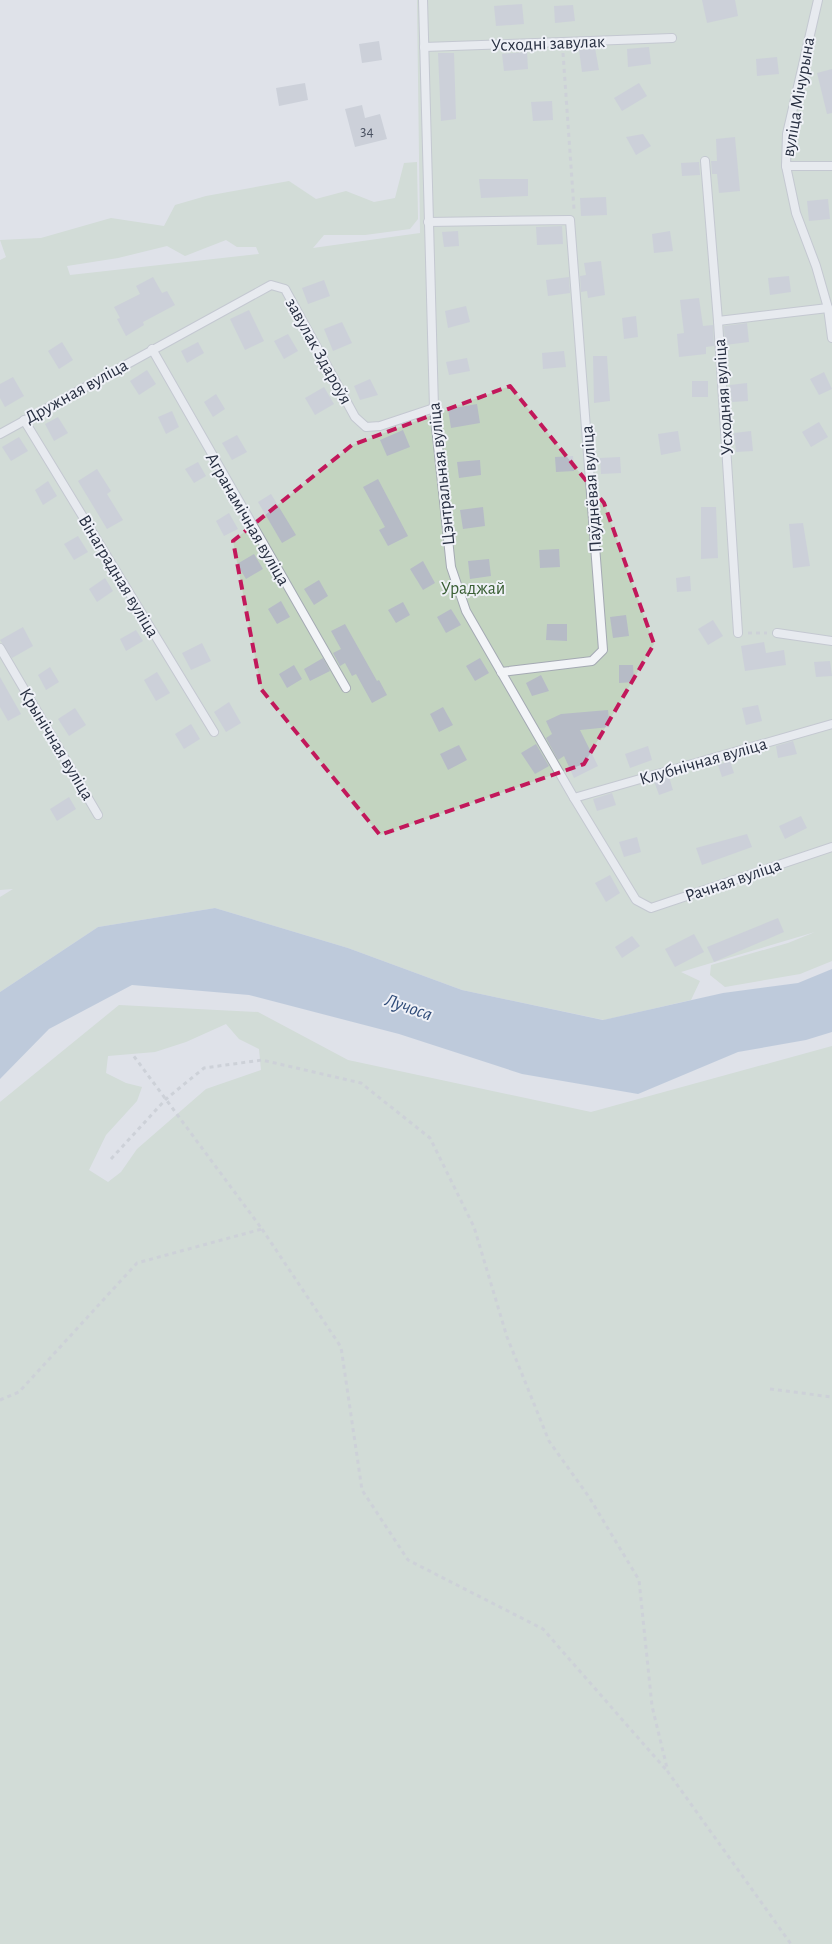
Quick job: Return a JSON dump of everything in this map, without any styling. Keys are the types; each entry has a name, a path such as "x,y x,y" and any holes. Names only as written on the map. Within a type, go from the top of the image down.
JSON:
{"lane":[{"name":"Цэнтральная вуліца","path":"423,0 434,408 450,567 466,611 574,798 636,900"},
{"name":"вуліца Мічурына","path":"818,0 788,134 786,166 796,214 816,266 828,308 832,338"},
{"name":"Усходні завулак","path":"424,47 672,38"},
{"name":"Усходняя вуліца","path":"704,161 718,321 738,633"},
{"path":"786,166 832,166"},
{"path":"428,222 570,220"},
{"name":"Паўднёвая вуліца","path":"501,672 592,662 603,650 570,220"},
{"name":"завулак Здароўя","path":"152,350 271,285 285,289 355,417 366,427 380,426 434,408"},
{"path":"718,321 828,308"},
{"name":"Дружная вуліца","path":"0,434 152,350"},
{"name":"Агранамічная вуліца","path":"152,350 346,688"},
{"name":"Вінаградная вуліца","path":"24,420 214,732"},
{"path":"777,633 832,641"},
{"name":"Крынічная вуліца","path":"0,648 98,815"},
{"name":"Клубнічная вуліца","path":"574,798 832,724"},
{"name":"Рачная вуліца","path":"636,900 651,908 832,847"}],"path":[{"path":"563,42 574,210 570,220"},
{"path":"738,633 777,633"},
{"path":"133,1055 262,1229 341,1347 362,1490 408,1560 543,1629 668,1772 790,1944"},
{"path":"111,1159 166,1098 204,1068 262,1060 361,1083 430,1138 474,1228 507,1337 548,1441 589,1497 639,1580 652,1706 668,1772"},
{"path":"0,1400 19,1392 137,1264 262,1229"},
{"path":"770,1388 832,1397"}],"highlighted area":[{"path":"510,386 604,503 654,644 584,764 380,835 261,689 233,541 352,445"}],"green space":[{"name":"Ураджай","path":"417,0 832,0 832,961 800,974 725,987 710,975 711,965 788,943 815,932 681,972 700,981 691,1000 604,1020 462,990 348,948 215,908 98,927 0,992 0,897 13,889 0,890 0,260 6,257 0,240 41,238 111,218 164,226 175,205 206,196 289,181 316,199 346,191 374,202 395,198 404,163 417,162 418,219 410,229 365,235 324,235 313,248 420,233","holes":["226,240 237,247 256,247 259,254 70,275 67,266 118,258 167,246 185,256"]},
{"path":"119,1005 258,1012 348,1060 591,1112 832,1046 832,1944 0,1944 0,1102","holes":["226,1024 239,1039 259,1049 261,1070 206,1089 137,1149 121,1172 108,1182 89,1170 106,1135 137,1101 142,1087 126,1083 106,1073 108,1056 155,1052 186,1042"]}],"water":[{"name":"Лучоса","path":"215,908 348,948 462,990 603,1020 723,993 798,983 832,969 832,1032 806,1040 738,1052 638,1094 522,1074 399,1034 249,995 132,985 49,1029 0,1079 0,992 98,927"}],"building":[{"path":"702,0 735,0 738,16 707,23"},
{"path":"522,4 524,24 496,26 494,6"},
{"path":"573,5 575,21 555,23 554,6"},
{"path":"379,41 382,60 362,63 359,44"},
{"path":"649,47 651,64 628,67 627,49"},
{"path":"595,48 599,70 582,72 579,50"},
{"path":"527,52 528,69 504,71 502,54"},
{"path":"438,53 454,53 456,119 441,121"},
{"path":"777,57 779,74 757,76 756,59"},
{"path":"832,69 832,113 827,114 817,73"},
{"path":"305,83 308,100 279,106 276,88"},
{"path":"639,83 647,96 622,111 614,98"},
{"path":"552,101 553,120 533,121 531,102"},
{"path":"362,105 365,118 380,114 387,139 355,147 345,109"},
{"path":"643,134 651,146 636,155 626,137"},
{"path":"735,137 740,191 719,193 717,174 712,174 711,161 717,161 716,139"},
{"path":"699,162 700,175 682,176 681,163"},
{"path":"479,179 528,179 528,196 481,198"},
{"path":"606,197 607,215 581,216 580,198"},
{"path":"828,199 830,219 809,221 807,201"},
{"path":"562,226 563,244 537,245 536,227"},
{"path":"458,231 459,246 444,247 442,232"},
{"path":"670,231 673,251 654,253 652,234"},
{"path":"601,261 605,295 588,298 587,291 581,292 580,276 586,275 584,263"},
{"path":"789,276 791,292 770,295 768,278"},
{"path":"153,277 162,293 167,291 175,305 143,322 144,325 126,336 117,319 120,318 114,307 140,294 136,286"},
{"path":"569,277 570,293 548,296 546,280"},
{"path":"324,280 330,296 308,304 302,288"},
{"path":"699,298 703,326 713,325 714,346 706,347 706,354 679,357 677,334 684,333 680,300"},
{"path":"466,306 470,322 448,328 445,311"},
{"path":"249,310 264,341 245,350 230,319"},
{"path":"636,316 638,337 624,339 622,318"},
{"path":"342,322 352,343 333,351 324,329"},
{"path":"747,323 749,342 725,345 724,326"},
{"path":"288,334 298,351 284,359 274,341"},
{"path":"62,342 73,360 59,369 48,351"},
{"path":"198,342 204,353 187,363 181,351"},
{"path":"564,351 566,367 543,369 542,353"},
{"path":"593,356 607,356 610,401 594,403"},
{"path":"467,358 470,371 449,375 446,362"},
{"path":"147,370 156,384 139,395 130,381"},
{"path":"824,372 832,389 819,395 810,379"},
{"path":"13,377 24,396 5,407 0,398 0,384"},
{"path":"370,379 378,395 360,400 354,386"},
{"path":"692,381 708,381 708,397 692,397"},
{"path":"747,383 748,401 732,402 730,385"},
{"path":"324,387 334,404 315,415 305,398"},
{"path":"216,394 225,409 213,417 204,402"},
{"path":"477,404 480,423 451,428 448,409"},
{"path":"172,411 179,427 166,434 158,417"},
{"path":"58,417 68,433 54,441 45,424"},
{"path":"819,422 828,437 811,447 802,432"},
{"path":"403,430 410,447 387,456 380,440"},
{"path":"678,431 681,451 661,455 658,434"},
{"path":"751,431 753,451 736,452 734,433"},
{"path":"237,435 247,452 232,460 222,443"},
{"path":"19,437 28,451 11,461 2,447"},
{"path":"573,456 574,471 556,472 555,457"},
{"path":"620,457 621,473 601,474 600,458"},
{"path":"480,460 481,475 459,478 457,462"},
{"path":"198,462 206,476 194,483 185,469"},
{"path":"97,469 111,491 107,494 123,520 107,529 78,481"},
{"path":"378,479 408,536 388,546 379,530 385,527 363,487"},
{"path":"48,481 57,496 43,505 35,490"},
{"path":"271,494 296,535 282,543 258,502"},
{"path":"483,507 485,526 463,529 460,510"},
{"path":"701,507 716,507 718,558 701,559"},
{"path":"229,513 238,529 224,536 216,521"},
{"path":"803,523 810,566 793,568 789,524"},
{"path":"78,536 88,552 74,560 64,544"},
{"path":"559,549 560,567 540,568 539,550"},
{"path":"254,554 263,569 246,579 237,564"},
{"path":"489,559 491,576 470,579 468,561"},
{"path":"423,561 435,583 423,590 410,569"},
{"path":"690,576 691,591 677,592 676,578"},
{"path":"105,578 113,591 97,602 89,589"},
{"path":"319,580 328,596 314,605 304,589"},
{"path":"281,601 290,617 277,624 268,609"},
{"path":"403,602 410,615 396,623 388,610"},
{"path":"451,609 461,625 446,633 437,617"},
{"path":"626,615 629,636 613,638 610,617"},
{"path":"713,620 723,636 708,645 698,629"},
{"path":"345,624 387,695 372,703 356,674 352,676 345,663 340,666 333,653 341,649 331,631"},
{"path":"547,624 567,624 567,641 546,640"},
{"path":"23,627 33,646 12,658 0,640"},
{"path":"136,630 143,641 126,651 120,639"},
{"path":"764,642 766,653 784,650 786,665 745,671 741,646"},
{"path":"202,643 211,661 191,670 182,653"},
{"path":"323,658 330,671 310,681 304,669"},
{"path":"480,658 489,673 475,681 466,666"},
{"path":"830,661 832,676 816,677 814,662"},
{"path":"294,665 302,679 287,688 279,674"},
{"path":"619,665 633,665 634,682 619,683"},
{"path":"50,667 59,682 46,690 38,675"},
{"path":"157,672 170,693 156,701 144,680"},
{"path":"541,675 549,691 532,696 526,683"},
{"path":"0,677 21,714 8,721 0,707"},
{"path":"229,702 241,723 226,732 214,712"},
{"path":"758,705 762,721 746,725 742,708"},
{"path":"443,707 453,725 439,732 430,714"},
{"path":"75,708 86,725 69,736 58,719"},
{"path":"608,710 610,727 580,730 598,766 574,778 564,756 558,760 546,738 552,734 546,721 561,714"},
{"path":"191,724 200,739 184,749 175,734"},
{"path":"793,741 797,754 778,758 776,746"},
{"path":"536,744 549,766 535,774 521,753"},
{"path":"459,745 467,760 448,770 440,754"},
{"path":"648,746 652,760 630,768 625,754"},
{"path":"730,761 734,773 722,777 718,765"},
{"path":"669,777 673,790 659,795 654,781"},
{"path":"612,793 616,805 597,811 593,799"},
{"path":"69,797 76,809 57,821 50,809"},
{"path":"801,816 807,828 785,839 779,826"},
{"path":"747,834 752,847 702,865 696,848"},
{"path":"637,837 641,852 624,857 619,842"},
{"path":"610,875 620,893 606,902 595,883"},
{"path":"778,918 784,932 714,962 707,947"},
{"path":"694,934 704,952 675,967 665,949"},
{"path":"632,936 640,946 622,958 615,947"}]}
